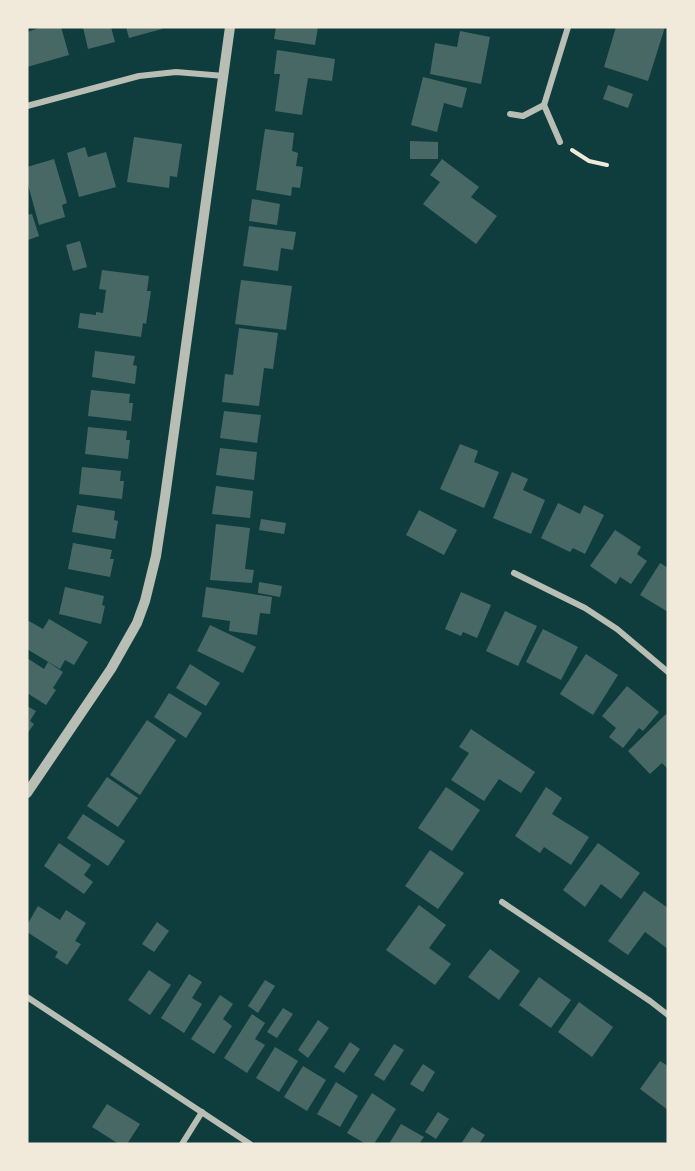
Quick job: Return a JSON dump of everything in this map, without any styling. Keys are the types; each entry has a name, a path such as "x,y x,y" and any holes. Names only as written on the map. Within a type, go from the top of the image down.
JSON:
{"street":[{"path":"27,793 111,669 133,631 145,601 156,556 165,497 230,27"},
{"path":"560,142 544,105 568,27"},
{"path":"27,106 139,75 176,72 224,76"},
{"path":"510,114 523,116 544,105"},
{"path":"514,573 585,608 616,629 668,672"},
{"path":"502,902 668,1015"},
{"path":"27,997 250,1144"},
{"path":"182,1144 202,1112"}],"path":[{"path":"560,142 589,161 607,165"}],"building":[{"path":"42,27 61,27 69,55 27,67 27,32"},
{"path":"83,27 111,27 115,42 88,49"},
{"path":"126,27 162,27 162,29 129,38"},
{"path":"276,27 318,27 315,45 274,39"},
{"path":"616,27 665,27 648,81 604,67"},
{"path":"460,31 490,37 481,84 430,74 435,43 457,47"},
{"path":"277,50 335,59 332,81 308,78 302,115 275,111 280,74 274,74"},
{"path":"423,77 467,88 462,108 444,103 437,132 411,125"},
{"path":"608,85 633,94 628,108 603,99"},
{"path":"265,129 294,133 292,151 298,153 296,166 303,167 300,188 292,187 291,196 256,190"},
{"path":"134,137 182,144 177,177 170,176 169,188 127,182"},
{"path":"410,141 438,142 438,159 410,159"},
{"path":"85,147 88,157 106,152 116,187 79,197 67,153"},
{"path":"54,159 67,203 62,205 65,217 39,225 27,181 27,167"},
{"path":"442,159 479,187 471,197 497,216 476,244 423,204 440,182 430,175"},
{"path":"252,199 280,204 277,225 249,221"},
{"path":"32,214 39,236 28,240 27,215"},
{"path":"249,226 296,232 293,250 281,248 278,271 243,266"},
{"path":"80,241 87,267 73,271 66,245"},
{"path":"102,270 149,276 147,291 151,291 146,324 143,323 141,337 78,328 80,313 96,315 96,312 103,313 106,290 99,289"},
{"path":"241,280 292,286 286,330 235,324"},
{"path":"239,328 278,333 273,369 264,368 259,406 222,402 225,374 233,375"},
{"path":"95,351 135,356 133,365 137,366 135,384 92,377"},
{"path":"91,390 130,394 129,403 133,403 131,421 88,416"},
{"path":"224,411 261,415 257,443 220,438"},
{"path":"88,427 127,431 126,440 130,440 128,459 85,454"},
{"path":"460,444 478,451 474,462 499,472 484,508 440,489"},
{"path":"220,448 257,452 254,480 216,475"},
{"path":"82,467 121,471 120,481 124,481 122,499 79,494"},
{"path":"512,472 528,479 523,490 545,500 531,534 493,518"},
{"path":"216,486 253,491 250,518 212,514"},
{"path":"558,503 580,514 584,505 604,515 585,554 573,548 570,552 541,538"},
{"path":"77,505 115,511 114,520 118,521 115,539 72,532"},
{"path":"419,510 457,530 444,555 406,535"},
{"path":"261,519 286,523 284,534 259,530"},
{"path":"216,524 250,528 245,569 254,570 252,583 210,580"},
{"path":"615,530 641,547 637,554 647,561 631,584 620,577 616,584 590,566"},
{"path":"73,543 112,550 110,559 114,559 110,577 68,569"},
{"path":"660,563 668,568 668,612 640,595"},
{"path":"259,582 282,586 280,597 258,593"},
{"path":"65,587 104,596 102,605 105,606 101,624 59,614"},
{"path":"206,587 272,597 270,614 260,613 257,635 229,631 230,621 202,617"},
{"path":"461,592 491,605 477,638 463,632 461,636 445,629"},
{"path":"505,611 537,626 518,666 486,651"},
{"path":"49,619 88,642 74,665 65,660 60,669 27,649 27,620 43,629"},
{"path":"210,625 256,647 243,673 197,651"},
{"path":"543,629 578,647 561,680 526,662"},
{"path":"586,654 618,675 593,715 560,694"},
{"path":"27,658 44,669 48,662 63,672 53,688 56,690 46,705 27,693"},
{"path":"190,664 220,683 206,706 176,688"},
{"path":"627,686 659,712 643,731 639,728 623,748 609,737 616,728 602,716"},
{"path":"169,693 202,713 186,738 154,717"},
{"path":"27,706 36,711 30,721 34,724 27,734"},
{"path":"666,714 668,716 668,769 662,763 650,774 628,751"},
{"path":"147,720 176,740 140,795 110,775"},
{"path":"471,729 535,772 521,793 499,779 484,801 451,780 469,753 459,747"},
{"path":"107,777 138,798 118,827 87,806"},
{"path":"446,787 480,810 452,851 418,828"},
{"path":"546,787 562,798 552,814 589,837 571,865 544,847 540,853 515,836"},
{"path":"83,814 125,841 108,866 67,838"},
{"path":"59,843 91,865 84,875 93,882 84,894 44,866"},
{"path":"598,843 640,873 621,899 601,884 585,907 563,890"},
{"path":"430,850 464,873 438,909 405,886"},
{"path":"644,891 668,908 668,949 645,932 628,955 608,941"},
{"path":"419,905 446,925 429,948 451,964 435,985 386,950"},
{"path":"38,906 60,920 66,910 86,923 75,941 81,944 67,965 55,957 58,952 27,932 27,925"},
{"path":"157,922 169,931 154,952 142,944"},
{"path":"490,949 520,971 499,1000 468,977"},
{"path":"149,970 171,985 150,1015 128,1000"},
{"path":"189,974 202,982 192,998 202,1004 184,1033 161,1018"},
{"path":"539,977 571,1000 551,1028 519,1005"},
{"path":"265,980 275,986 258,1013 248,1006"},
{"path":"220,995 233,1004 223,1019 232,1026 214,1054 191,1039"},
{"path":"579,1002 613,1027 592,1057 558,1032"},
{"path":"283,1008 293,1014 277,1038 267,1032"},
{"path":"252,1014 265,1023 255,1039 265,1045 247,1073 224,1058"},
{"path":"318,1020 329,1028 308,1058 298,1050"},
{"path":"350,1042 360,1049 344,1073 334,1067"},
{"path":"394,1044 404,1050 384,1081 374,1075"},
{"path":"275,1047 298,1061 279,1092 256,1078"},
{"path":"660,1061 668,1066 668,1110 640,1089"},
{"path":"423,1064 435,1072 423,1092 410,1084"},
{"path":"303,1066 326,1080 307,1111 284,1097"},
{"path":"336,1082 358,1096 340,1127 317,1114"},
{"path":"372,1093 396,1109 374,1144 366,1144 347,1133"},
{"path":"107,1104 140,1124 127,1144 119,1144 92,1127"},
{"path":"438,1112 449,1119 436,1139 425,1132"},
{"path":"401,1124 424,1137 419,1144 389,1144"},
{"path":"472,1127 485,1135 479,1144 461,1144"}]}
